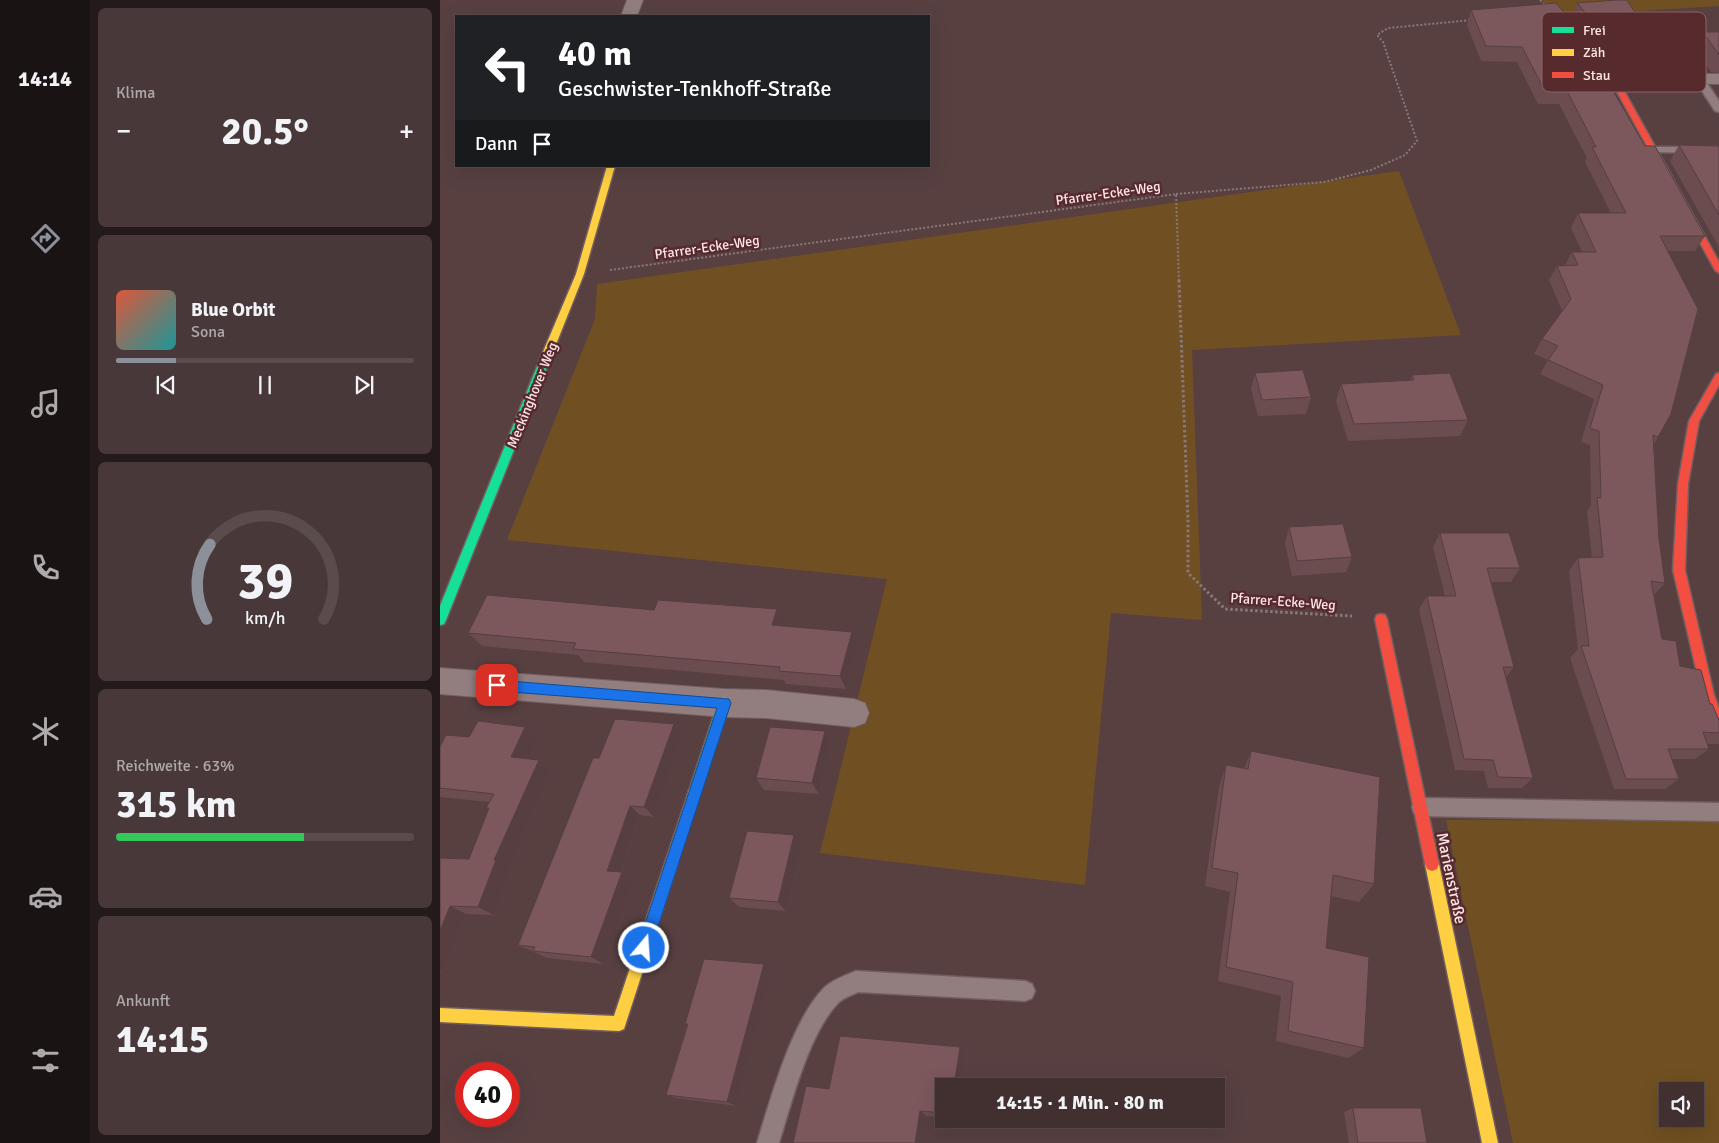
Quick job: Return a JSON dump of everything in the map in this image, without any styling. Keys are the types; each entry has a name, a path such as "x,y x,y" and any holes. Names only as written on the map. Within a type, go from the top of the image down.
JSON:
{"street":[{"path":"629,15 636,0"},
{"path":"1706,79 1719,79"},
{"path":"1621,92 1719,270"},
{"name":"Meckinghover Weg","path":"440,620 580,274 611,167"},
{"path":"1719,376 1694,421 1683,484 1679,570 1708,696 1719,725"},
{"name":"Marienstraße","path":"1382,619 1490,1143"},
{"path":"440,681 854,712"},
{"path":"440,1015 619,1024 724,703"}],"lane":[{"path":"1706,90 1719,110"},
{"path":"1653,150 1719,150"},
{"path":"1421,807 1719,812"},
{"path":"768,1143 810,1024 831,995 856,981 1025,991"}],"path":[{"path":"1540,0 1556,12"},
{"path":"1176,194 1324,182 1371,170 1405,155 1417,141 1383,42 1377,35 1388,28 1474,20"},
{"name":"Pfarrer-Ecke-Weg","path":"580,274 1176,194 1188,521 1188,573 1225,609 1382,619"}],"shaded area":[{"path":"1542,0 1719,0 1719,6 1624,12 1556,12"},
{"path":"1399,171 1461,335 1192,350 1202,620 1111,613 1085,885 820,853 887,579 507,540 595,319 597,284"},
{"path":"1446,820 1719,821 1719,1143 1513,1143"}],"building":[{"path":"1627,0 1635,12 1585,12 1577,3"},
{"path":"1556,3 1564,12 1542,12 1542,85 1522,47 1486,46 1471,10"},
{"path":"1706,32 1719,32 1719,55 1706,36"},
{"path":"1568,92 1614,92 1645,146 1655,146 1705,236 1660,236 1698,309 1671,414 1658,437 1653,435 1659,539 1665,583 1651,581 1662,639 1676,641 1680,666 1701,670 1710,704 1712,704 1719,720 1719,733 1703,732 1709,749 1668,749 1679,779 1626,779 1581,646 1589,646 1578,558 1603,557 1597,497 1601,498 1599,431 1590,428 1603,385 1548,360 1558,346 1542,339 1571,299 1557,266 1578,265 1572,252 1596,252 1578,213 1626,213 1592,147 1596,147"},
{"path":"1679,145 1719,146 1719,215"},
{"path":"1303,370 1311,397 1262,400 1255,373"},
{"path":"1450,373 1468,420 1354,424 1341,384 1414,380 1412,375"},
{"path":"1343,524 1352,557 1297,561 1289,527"},
{"path":"1440,533 1509,533 1520,568 1487,568 1514,667 1503,667 1533,778 1498,777 1493,760 1464,759 1427,596 1456,596"},
{"path":"487,595 654,610 658,600 777,609 772,625 852,632 840,676 779,671 780,667 573,649 576,643 468,633"},
{"path":"615,719 674,724 644,807 630,806 607,871 622,872 591,957 533,951 535,947 518,945 593,758 599,758"},
{"path":"478,721 525,727 511,757 539,760 494,860 496,860 478,907 450,906 440,931 440,858 469,859 489,808 486,808 494,794 440,788 440,747 446,735 469,737"},
{"path":"770,727 825,731 812,783 756,778"},
{"path":"1251,751 1380,777 1374,884 1333,875 1326,948 1369,957 1364,1048 1288,1031 1293,982 1226,967 1238,873 1212,868 1226,765 1248,769"},
{"path":"747,831 794,835 778,902 729,898"},
{"path":"704,959 764,964 727,1102 666,1095 688,1024 685,1024"},
{"path":"840,1036 960,1047 955,1078 935,1078 935,1112 920,1111 915,1143 793,1143 806,1086 829,1089"},
{"path":"1353,1108 1421,1108 1427,1143 1358,1143"}],"traffic: fast":[{"path":"440,620 548,352"},
{"path":"694,794 724,703"}],"traffic: slow":[{"path":"548,352 580,274 611,167"},
{"path":"440,1015 619,1024 694,794"},
{"path":"1432,864 1490,1143"}],"traffic: jam":[{"path":"1621,92 1719,270"},
{"path":"1719,376 1694,421 1683,484 1679,570 1708,695 1719,725"},
{"path":"1381,619 1432,864"}],"route":[{"path":"497,685 724,703 644,948"}]}
